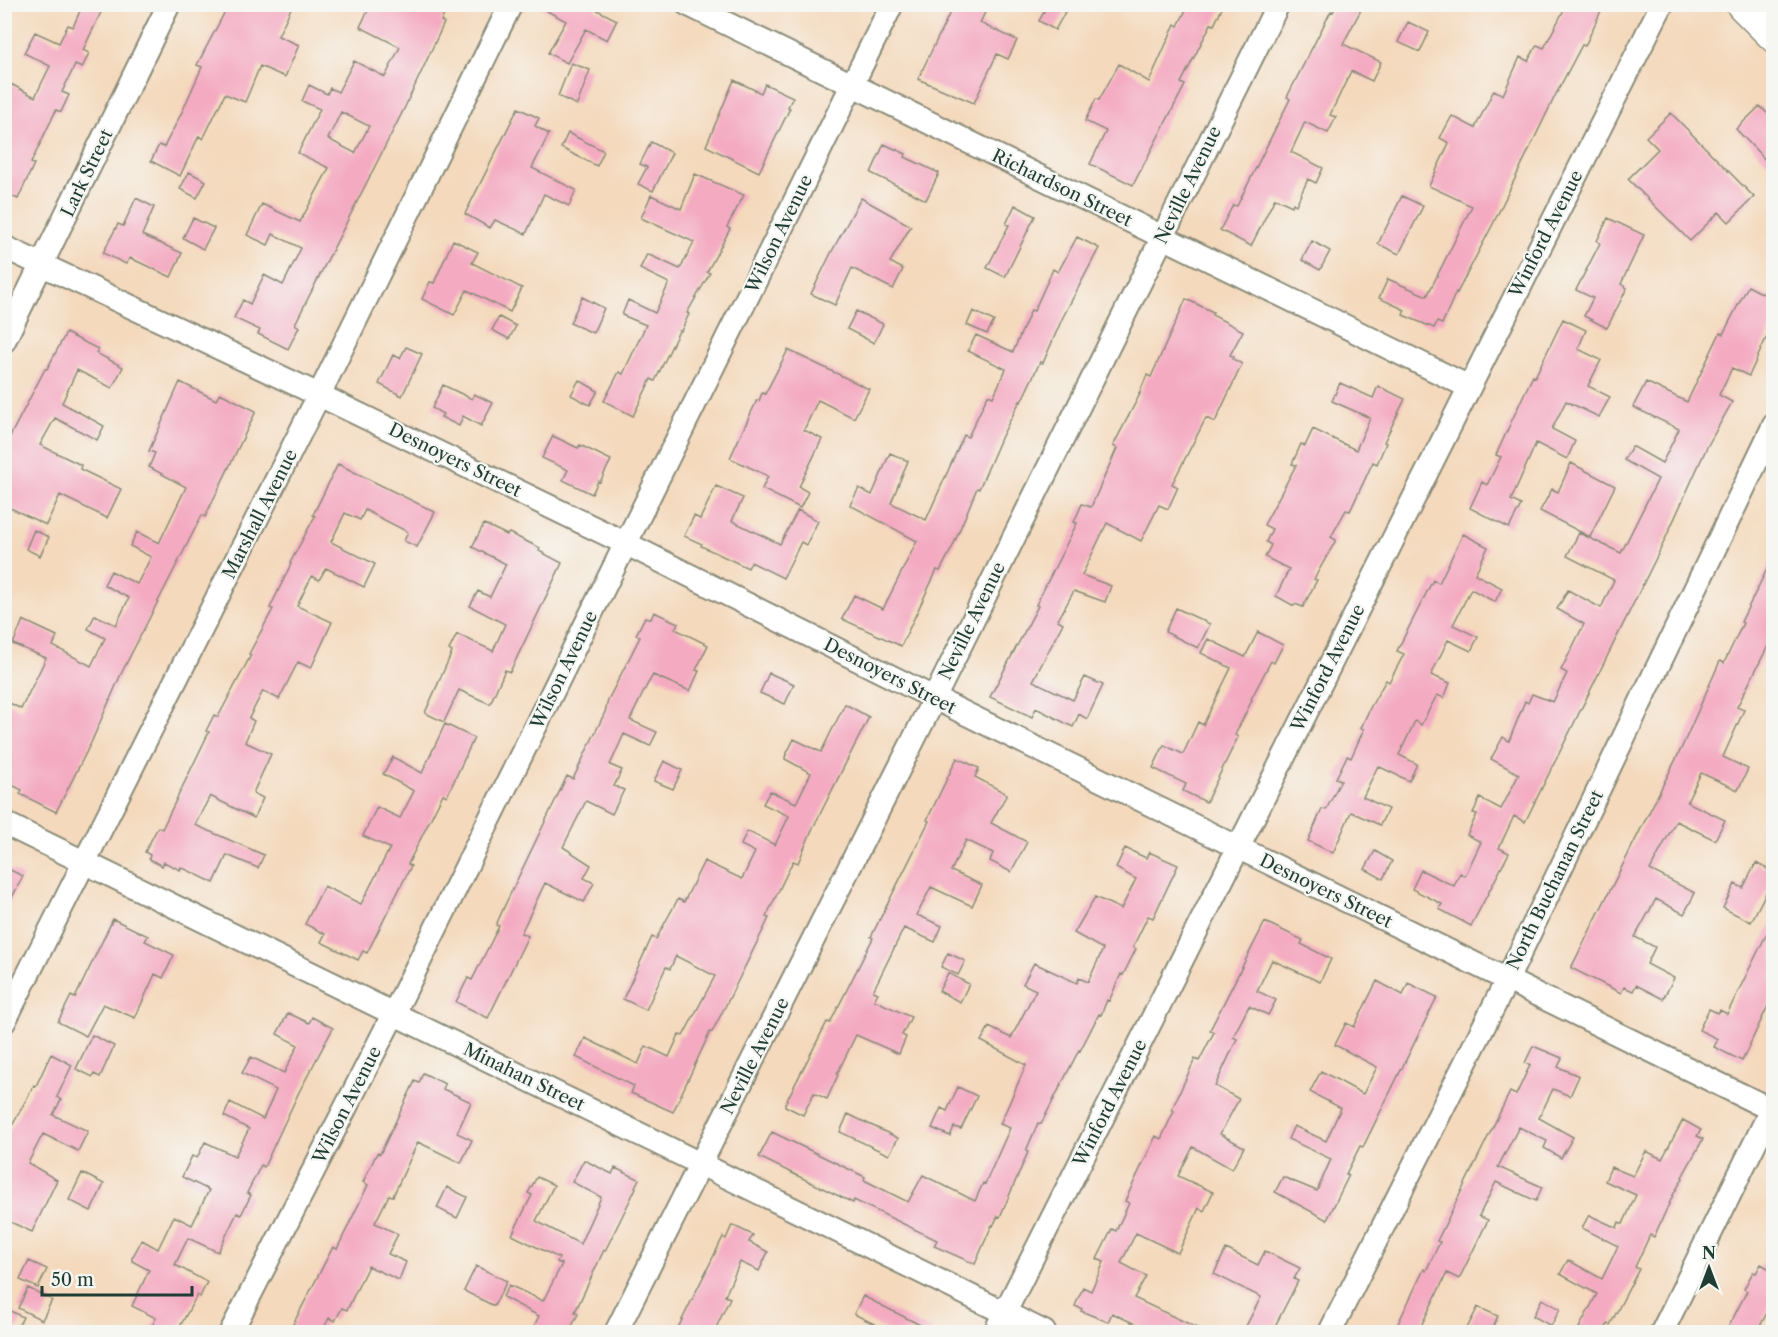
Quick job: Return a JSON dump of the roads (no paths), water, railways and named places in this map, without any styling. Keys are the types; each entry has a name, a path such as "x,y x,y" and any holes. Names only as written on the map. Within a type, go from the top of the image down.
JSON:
{"main road":[{"path":"1743,4 1773,35"}],"street":[{"name":"Lark Street","path":"4,341 169,4"},
{"name":"Marshall Avenue","path":"4,1022 86,862 511,4"},
{"name":"Richardson Street","path":"687,4 1469,387"},
{"name":"Wilson Avenue","path":"231,1332 394,1013 892,4"},
{"name":"Neville Avenue","path":"616,1332 1278,4"},
{"name":"Winford Avenue","path":"1000,1323 1662,4"},
{"name":"Desnoyers Street","path":"4,247 319,394 627,544 1238,848 1773,1108"},
{"name":"North Buchanan Street","path":"1330,1332 1507,980 1773,425"},
{"name":"Minahan Street","path":"4,823 701,1164 1000,1323 1044,1332"},
{"path":"1662,1332 1773,1108"}]}
